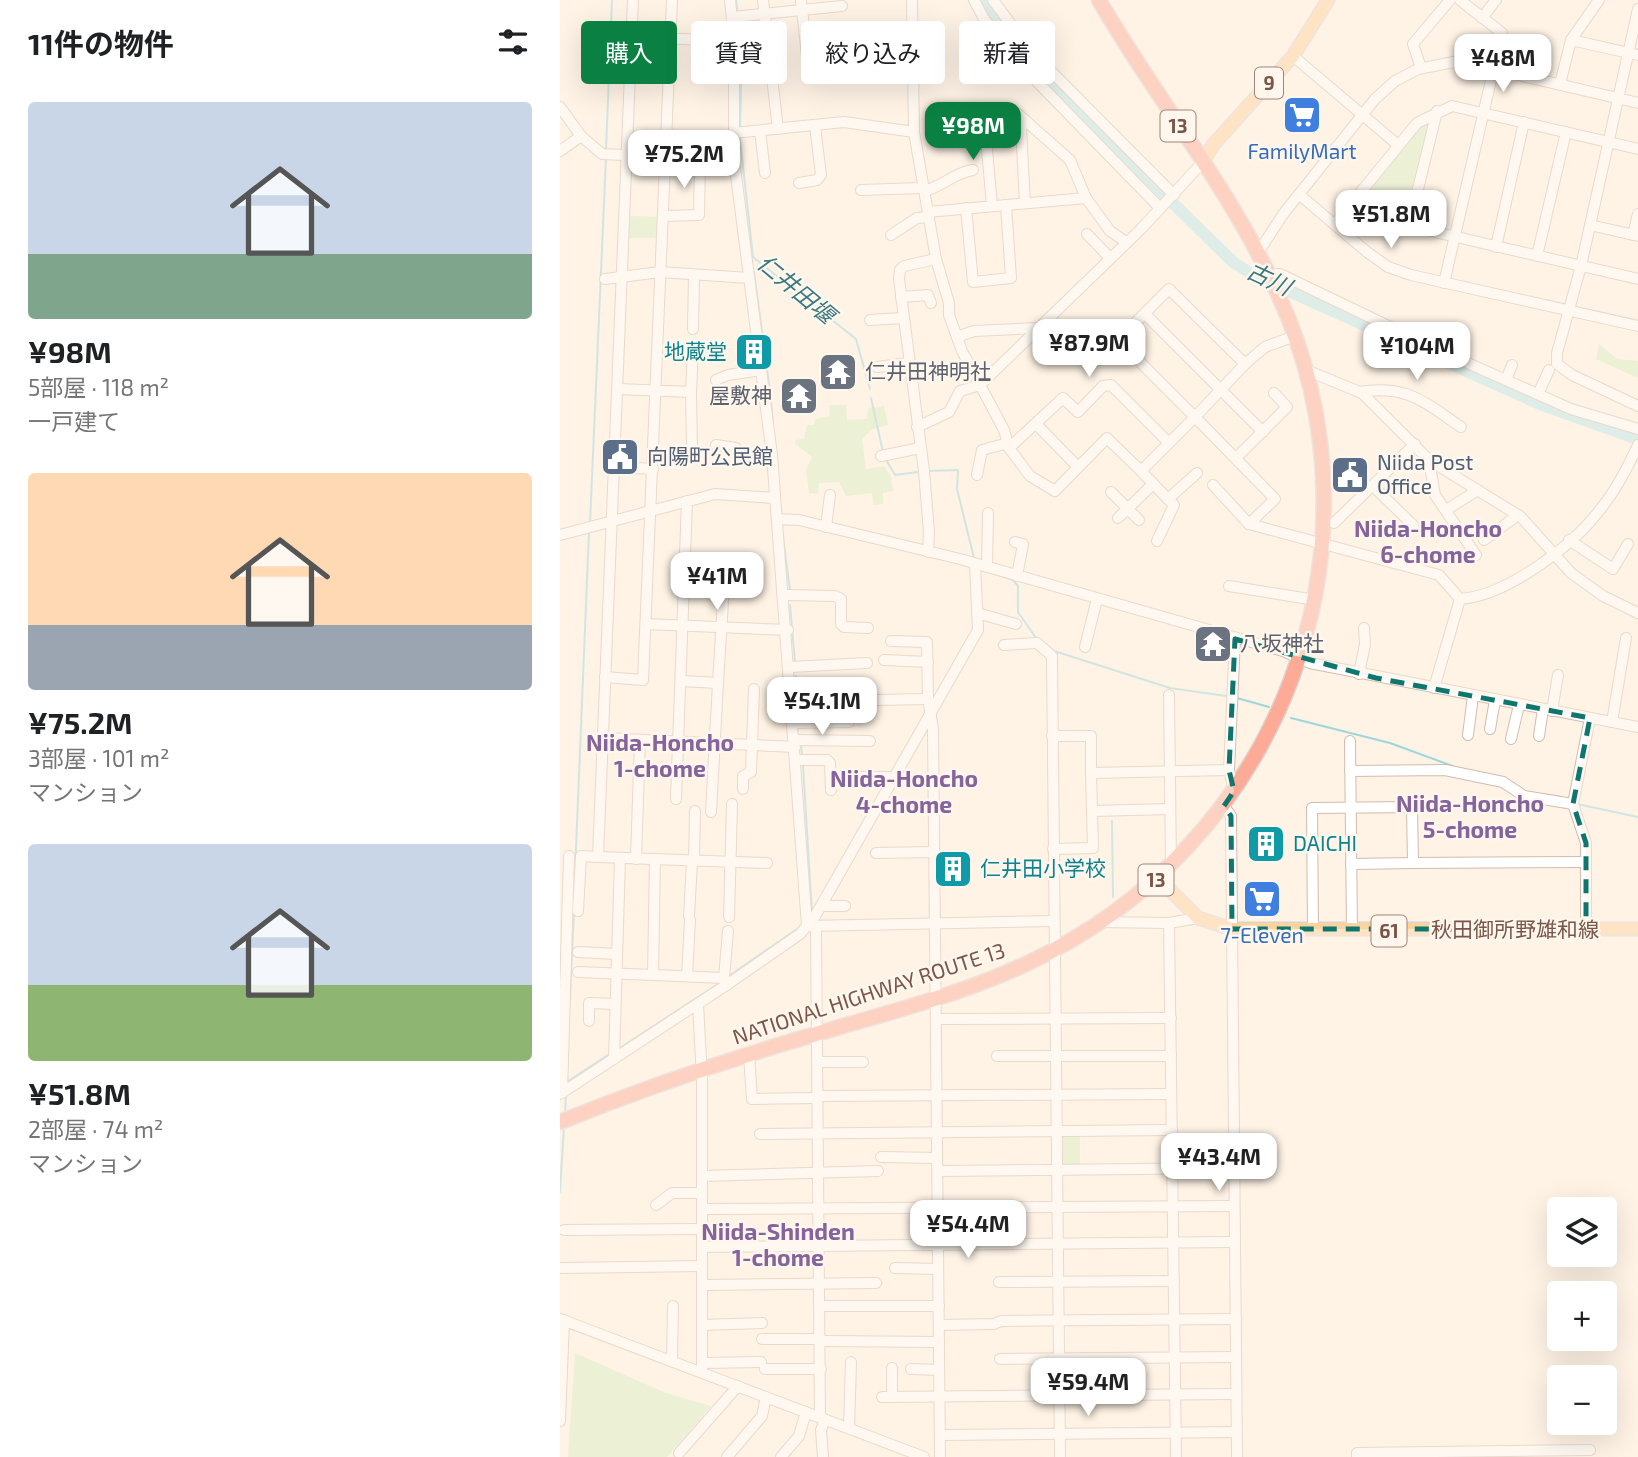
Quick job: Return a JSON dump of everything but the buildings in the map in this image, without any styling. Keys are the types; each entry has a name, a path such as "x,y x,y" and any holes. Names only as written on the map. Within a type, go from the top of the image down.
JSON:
{"highway":[{"name":"NATIONAL HIGHWAY ROUTE 13","path":"563,1120 702,1070 936,998 1007,973 1055,950 1101,922 1171,866 1224,806 1266,738 1300,659 1315,600 1323,545 1322,460 1306,370 1269,275 1203,162 1125,46 1099,0"}],"main road":[{"name":"9","path":"1203,162 1213,145 1293,56 1328,0"},
{"name":"秋田御所野雄和線","path":"1158,878 1198,918 1232,929 1638,929"}],"street":[{"path":"632,21 633,0"},
{"path":"671,21 672,0"},
{"path":"730,0 733,21"},
{"path":"763,0 778,129"},
{"path":"912,0 914,132 936,259 957,337 1009,445 1030,476 1055,491 1107,438 1174,505 1157,541"},
{"path":"974,0 984,19 1013,57 1161,207"},
{"path":"993,0 1030,50 1173,196"},
{"path":"1421,68 1413,44 1450,0"},
{"path":"1444,283 1502,33 1460,0"},
{"path":"1482,18 1496,0"},
{"path":"1560,84 1571,40 1600,0"},
{"path":"733,17 802,5 842,6"},
{"path":"1638,9 1633,54 1617,98 1581,266 1557,353 1557,365 1572,375 1638,406"},
{"path":"1571,40 1633,54"},
{"path":"1293,56 1398,145"},
{"path":"1257,254 1284,213 1301,196 1375,99 1395,81 1421,68 1459,61 1638,103"},
{"path":"598,857 629,84"},
{"path":"605,677 643,680 669,84"},
{"path":"734,84 734,160 772,455 812,926 817,1034 823,1457"},
{"path":"1335,224 1421,118 1452,106 1638,149"},
{"path":"560,107 596,152 606,155 734,160"},
{"path":"1409,226 1437,111"},
{"path":"957,116 1018,114 1070,160 1086,198 1110,232 1126,242"},
{"path":"984,116 992,206"},
{"path":"1025,203 1021,128 1026,121"},
{"path":"733,133 844,122 914,132"},
{"path":"1496,247 1524,122"},
{"path":"799,183 817,180 821,175 815,126"},
{"path":"760,131 765,173"},
{"path":"1537,256 1566,132"},
{"path":"560,151 581,136"},
{"path":"663,216 699,215 700,159"},
{"path":"917,427 949,412 960,391 980,385 1173,196 1203,162"},
{"path":"861,190 923,190 943,186 955,174 974,170"},
{"path":"1363,190 1409,226 1638,279"},
{"path":"1301,196 1388,267 1444,283 1638,325"},
{"path":"891,235 917,218 929,214 966,208 1086,198"},
{"path":"966,208 973,282 1011,278 1006,205"},
{"path":"1590,225 1636,236 1638,214"},
{"path":"1087,234 1110,258"},
{"path":"928,552 929,532 903,318 900,271 904,267 936,259"},
{"path":"605,279 660,272 749,278"},
{"path":"1269,275 1280,274 1571,409 1638,429"},
{"path":"693,329 694,276"},
{"path":"1106,351 1169,289 1245,364"},
{"path":"901,297 928,295 931,303"},
{"path":"1145,314 1263,432"},
{"path":"870,320 903,318"},
{"path":"957,337 974,331 1039,328"},
{"path":"1141,471 1245,364 1265,347 1295,336"},
{"path":"1118,340 1237,457 1275,499 1249,524"},
{"path":"692,449 693,346"},
{"path":"877,367 908,363"},
{"path":"1506,380 1513,365"},
{"path":"716,380 728,375 761,370"},
{"path":"1306,370 1359,392 1429,460 1518,515 1571,573 1603,596 1638,613"},
{"path":"1538,394 1549,370"},
{"path":"976,475 982,450 1009,445 1063,398 1078,412 1103,386 1111,385 1168,443"},
{"path":"1359,392 1391,388 1420,400 1461,427"},
{"path":"618,390 691,393"},
{"path":"1237,457 1287,407 1274,393"},
{"path":"1036,424 1078,467"},
{"path":"1334,523 1415,444"},
{"path":"716,445 736,448 741,455 772,455"},
{"path":"1460,599 1491,594 1569,540 1600,511 1638,446"},
{"path":"884,456 920,448"},
{"path":"1429,460 1435,495 1476,555"},
{"path":"615,467 653,469"},
{"path":"1168,499 1196,473"},
{"path":"1118,518 1153,484"},
{"path":"1213,485 1249,524 1439,575 1460,599"},
{"path":"1373,486 1413,526"},
{"path":"1446,510 1478,489"},
{"path":"1111,492 1139,520"},
{"path":"560,535 687,501 729,493 775,498"},
{"path":"826,527 830,495"},
{"path":"676,799 687,501"},
{"path":"987,567 988,513"},
{"path":"1484,540 1518,515"},
{"path":"777,519 826,527 987,567 1359,674 1638,727"},
{"path":"1569,540 1613,569 1628,544"},
{"path":"1015,542 1023,544 1017,576"},
{"path":"812,926 893,777 978,630 975,564"},
{"path":"711,812 724,585"},
{"path":"1229,586 1315,600"},
{"path":"785,596 841,598 841,624 844,628 868,628"},
{"path":"1085,647 1097,599"},
{"path":"1434,688 1460,599"},
{"path":"977,613 1016,624"},
{"path":"646,624 788,630"},
{"path":"1359,674 1365,644 1364,628"},
{"path":"1612,722 1626,638"},
{"path":"1234,791 1229,770 1235,639"},
{"path":"891,640 928,642 928,699 932,710 940,1457"},
{"path":"1004,645 1037,643 1052,656 1060,1457"},
{"path":"884,660 928,662"},
{"path":"790,667 867,663"},
{"path":"1539,736 1558,675"},
{"path":"682,681 718,683"},
{"path":"743,789 743,776 751,772 754,689"},
{"path":"1169,695 1171,866"},
{"path":"1468,735 1474,696"},
{"path":"877,700 928,699"},
{"path":"1490,729 1495,700"},
{"path":"792,702 851,702"},
{"path":"1511,739 1519,705"},
{"path":"1586,929 1586,843 1573,804 1590,718"},
{"path":"794,723 849,722"},
{"path":"1052,736 1091,736 1093,848 1053,849"},
{"path":"603,738 752,745 870,741"},
{"path":"636,859 640,740"},
{"path":"1350,741 1352,930"},
{"path":"796,760 827,760 830,763 831,790"},
{"path":"1091,773 1229,770"},
{"path":"1350,771 1445,770 1503,782 1524,796 1573,804"},
{"path":"857,777 893,777"},
{"path":"729,916 732,804"},
{"path":"1224,806 1231,816 1237,1457"},
{"path":"1313,930 1312,808 1412,807 1413,863"},
{"path":"1092,811 1170,809"},
{"path":"687,976 695,811"},
{"path":"876,853 934,852"},
{"path":"568,912 569,856"},
{"path":"564,1092 563,946 581,856 767,863"},
{"path":"614,1059 620,859"},
{"path":"653,975 654,859"},
{"path":"1350,863 1586,862"},
{"path":"821,906 845,906"},
{"path":"1101,922 1169,923 1198,918"},
{"path":"564,1092 698,1004 726,981 812,926 1053,921"},
{"path":"1169,923 1176,1457"},
{"path":"726,981 728,931"},
{"path":"578,952 617,954"},
{"path":"578,971 687,976 726,981"},
{"path":"589,1021 589,1003 615,1004"},
{"path":"698,1004 702,1070 702,1368"},
{"path":"936,1019 1171,1018"},
{"path":"749,1055 752,1099 1171,1094"},
{"path":"997,1056 1171,1056"},
{"path":"817,1062 863,1062"},
{"path":"760,1134 1172,1130"},
{"path":"881,1157 937,1158"},
{"path":"937,1171 1234,1168"},
{"path":"702,1176 878,1171"},
{"path":"656,1205 672,1193 702,1193"},
{"path":"702,1209 1234,1206"},
{"path":"564,1230 702,1229"},
{"path":"702,1247 1234,1242"},
{"path":"562,1268 702,1266"},
{"path":"895,1269 938,1269"},
{"path":"999,1282 1174,1281"},
{"path":"702,1285 876,1283"},
{"path":"672,1360 673,1306"},
{"path":"821,1306 939,1306"},
{"path":"939,1325 1236,1319"},
{"path":"560,1421 562,1320 672,1360 702,1368 738,1386 924,1457"},
{"path":"702,1325 762,1323"},
{"path":"762,1339 939,1342"},
{"path":"1000,1359 1236,1357"},
{"path":"849,1428 851,1362"},
{"path":"702,1368 763,1366 821,1369"},
{"path":"892,1368 887,1397 1236,1394"},
{"path":"911,1369 939,1370"},
{"path":"679,1453 738,1386"},
{"path":"727,1457 762,1416 766,1397"},
{"path":"781,1457 799,1436 806,1412"},
{"path":"940,1435 1237,1432"},
{"path":"1357,1457 1357,1453 1590,1450"}],"highlighted area":[{"path":"1235,639 1376,678 1590,718 1573,804 1586,843 1586,929 1232,929 1231,816 1224,806 1234,791 1229,770"}],"green space":[{"path":"1425,120 1433,122 1407,218 1369,189"},
{"path":"628,216 659,217 659,238 628,238"},
{"path":"1599,344 1617,359 1638,361 1638,378 1596,359"},
{"path":"829,405 846,405 847,420 867,419 868,408 884,406 888,425 872,429 862,439 866,469 884,466 891,477 893,491 883,493 883,504 874,505 872,493 846,496 839,482 819,483 818,494 809,493 806,470 812,457 795,444 795,440 804,439 807,425 814,425 815,419 830,416"},
{"path":"1061,1136 1080,1136 1080,1167 1061,1167"},
{"path":"575,1353 666,1393 711,1406 667,1457 568,1457"}],"waterway":[{"path":"606,149 612,0"},
{"name":"仁井田堰","path":"736,0 738,13"},
{"name":"古川","path":"984,0 1000,27 1040,73 1233,262 1255,276 1540,404 1638,439"},
{"name":"仁井田堰","path":"740,128 741,84"},
{"name":"仁井田堰","path":"740,139 753,257 856,339 870,389"},
{"path":"590,523 606,158"},
{"path":"754,272 770,391"},
{"name":"仁井田堰","path":"871,398 883,452"},
{"path":"771,401 773,424"},
{"name":"仁井田堰","path":"885,458 895,475 918,472"},
{"name":"仁井田堰","path":"928,471 958,470 957,489 974,558"},
{"path":"574,897 589,532"},
{"path":"783,537 790,590"},
{"name":"仁井田堰","path":"992,573 1013,580 1018,586 1018,612 1036,638"},
{"path":"790,605 795,662"},
{"name":"仁井田堰","path":"1054,651 1170,688 1226,696"},
{"path":"796,676 798,699"},
{"path":"1237,698 1269,707"},
{"path":"798,707 800,720"},
{"path":"1291,718 1390,743 1458,768"},
{"path":"801,743 802,755"},
{"path":"803,765 812,913"},
{"path":"1532,793 1561,797"},
{"path":"1577,804 1638,817"},
{"path":"1112,821 1113,897"},
{"path":"570,999 574,910"},
{"path":"729,976 797,929"},
{"path":"620,1048 721,982"},
{"path":"568,1081 608,1055"},
{"path":"565,1114 566,1095"},
{"path":"560,1192 564,1126"}],"place":[{"name":"FamilyMart","path":"1302,115"},
{"name":"地蔵堂","path":"754,352"},
{"name":"仁井田神明社","path":"838,372"},
{"name":"屋敷神","path":"799,396"},
{"name":"向陽町公民館","path":"620,457"},
{"name":"Niida Post Office","path":"1350,475"},
{"name":"八坂神社","path":"1213,644"},
{"name":"DAICHI","path":"1266,844"},
{"name":"仁井田小学校","path":"953,869"},
{"name":"7-Eleven","path":"1262,899"}],"district":[{"name":"Niida-Honcho 6-chome","path":"1428,542"},
{"name":"Niida-Honcho 1-chome","path":"660,756"},
{"name":"Niida-Honcho 4-chome","path":"904,792"},
{"name":"Niida-Honcho 5-chome","path":"1470,817"},
{"name":"Niida-Shinden 1-chome","path":"778,1245"}]}
